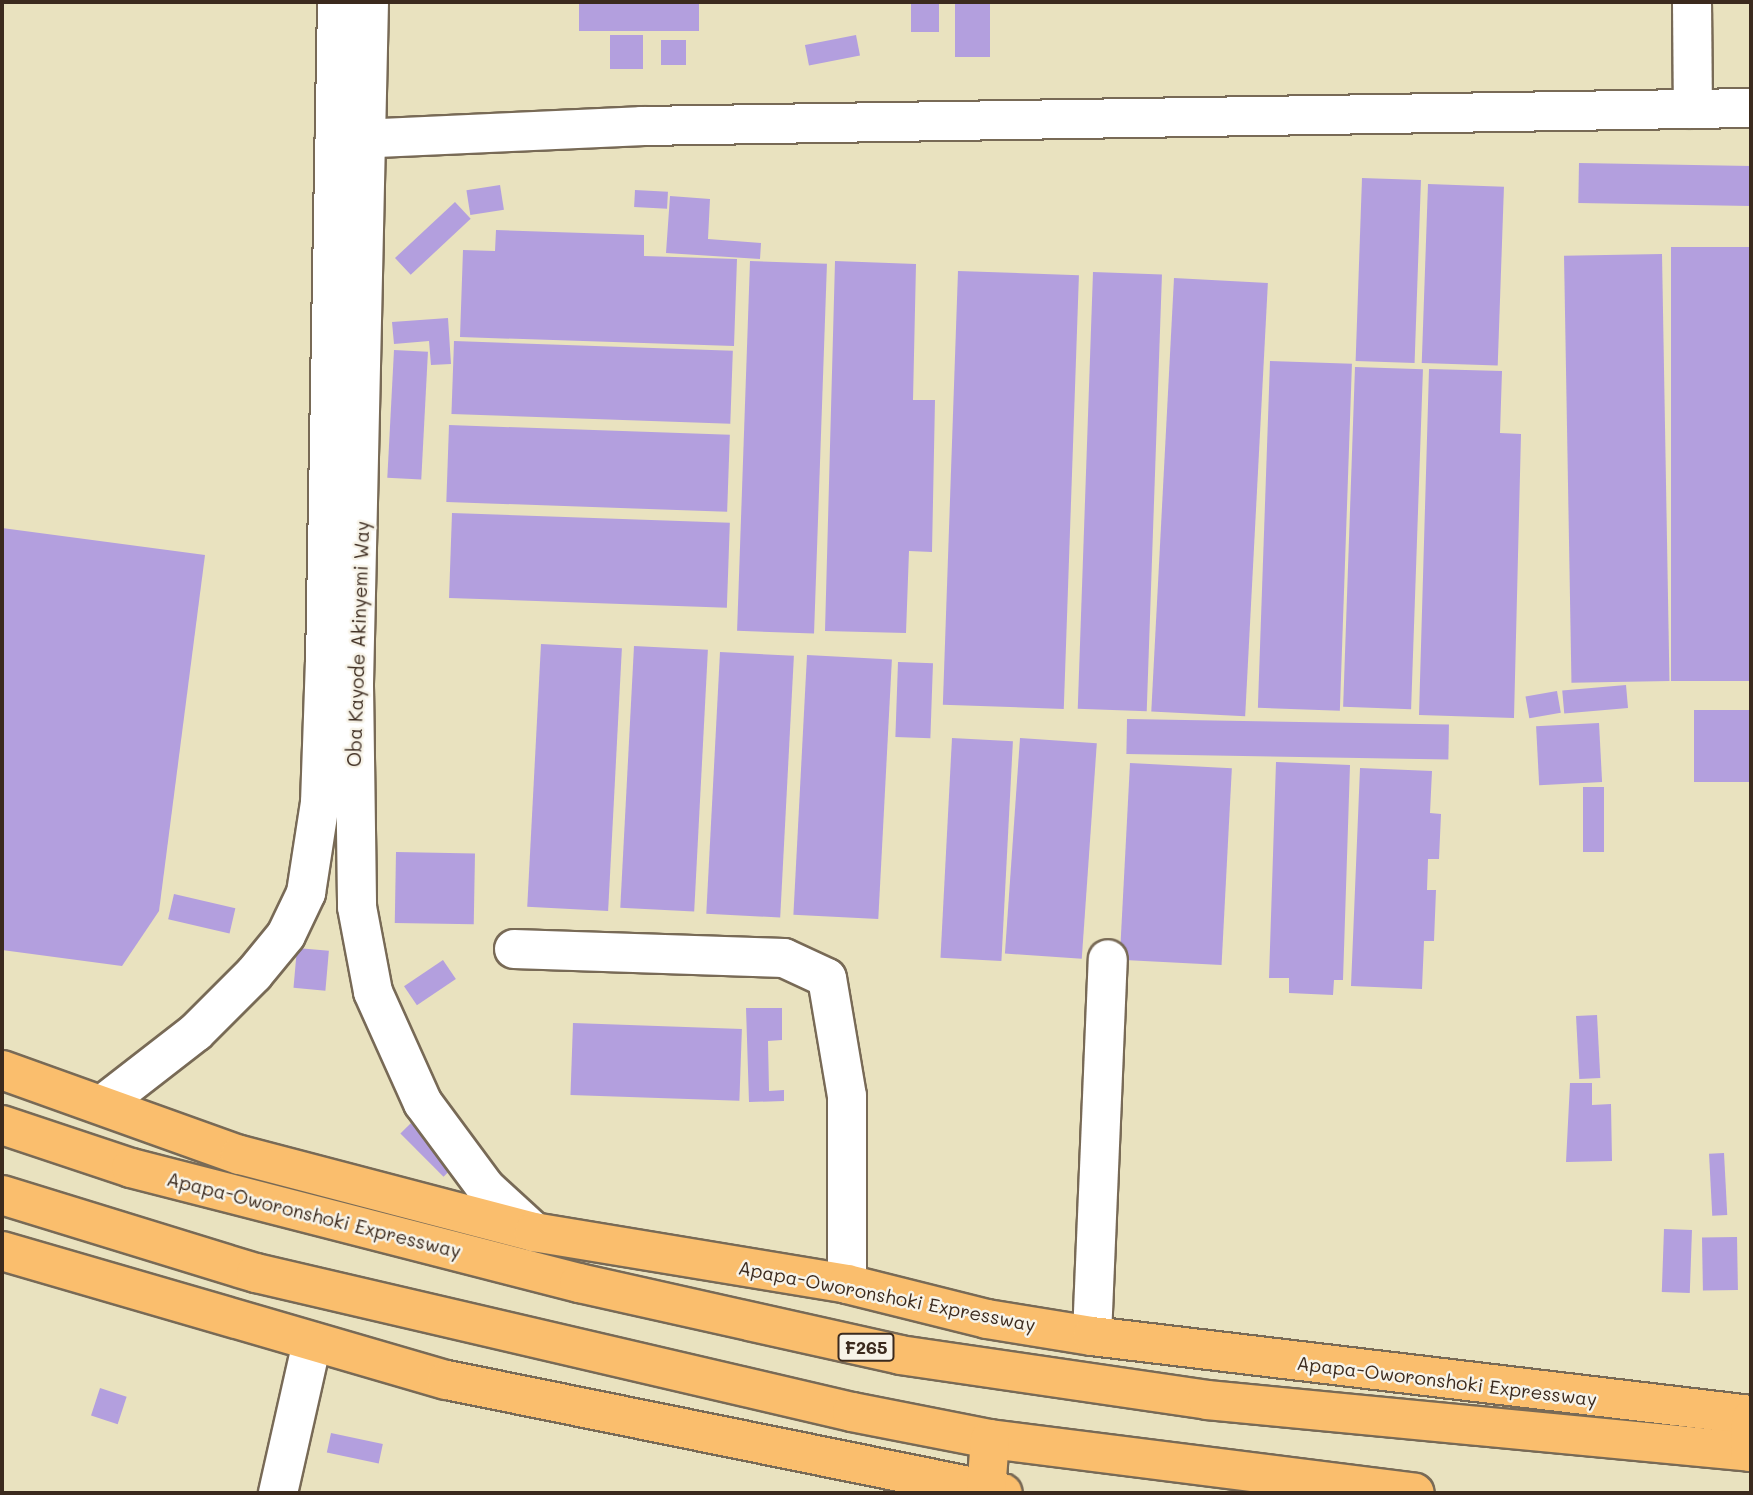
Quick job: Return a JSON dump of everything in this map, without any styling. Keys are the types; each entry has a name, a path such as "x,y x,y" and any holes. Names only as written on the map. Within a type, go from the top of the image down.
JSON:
{"main road":[{"name":"Apapa-Oworonshoki Expressway","path":"2,1070 240,1155 534,1232 847,1284 987,1319 1751,1435"},
{"name":"Apapa-Oworonshoki Expressway","path":"2,1125 131,1168 579,1283 900,1355 1207,1400 1751,1435"},
{"path":"2,1195 256,1273 990,1439 1415,1493"},
{"path":"2,1251 447,1380 936,1488 995,1492 990,1439"}],"street":[{"name":"Oba Kayode Akinyemi Way","path":"337,2 352,141 354,686 358,907 373,992 423,1103 486,1188 534,1232"},
{"name":"Oba Kayode Akinyemi Way","path":"102,1105 196,1032 254,974 286,935 306,893 320,803 352,141 369,2"},
{"path":"1692,2 1693,109"},
{"path":"352,141 642,126 1751,108"},
{"path":"514,949 784,958 827,978 847,1096 847,1284"},
{"path":"1092,1336 1108,959"},
{"path":"278,1493 312,1342"}],"building":[{"path":"579,2 699,2 699,31 579,31"},
{"path":"911,2 939,2 939,32 911,32"},
{"path":"955,2 990,2 990,57 955,57"},
{"path":"610,35 643,35 643,69 610,69"},
{"path":"856,35 860,56 809,66 805,45"},
{"path":"661,40 686,40 686,65 661,65"},
{"path":"1579,163 1751,166 1750,206 1578,203"},
{"path":"1362,178 1421,180 1415,363 1356,361"},
{"path":"1428,184 1504,187 1498,366 1422,363"},
{"path":"500,185 504,210 470,215 466,190"},
{"path":"635,190 668,192 667,209 634,207"},
{"path":"670,196 710,199 708,239 761,243 760,259 666,253"},
{"path":"455,202 471,219 411,275 395,258"},
{"path":"496,230 644,235 644,256 737,259 734,346 460,337 463,250 495,251"},
{"path":"1671,247 1751,247 1751,681 1671,681"},
{"path":"1662,254 1669,681 1571,683 1564,256"},
{"path":"750,261 827,264 814,633 737,631"},
{"path":"835,261 916,264 913,400 935,400 932,552 909,551 906,633 825,631"},
{"path":"958,271 1079,275 1064,709 943,705"},
{"path":"1093,272 1162,274 1147,711 1078,709"},
{"path":"1174,278 1268,283 1245,716 1151,711"},
{"path":"448,318 451,364 431,365 429,341 394,344 392,322"},
{"path":"454,341 733,351 730,424 451,414"},
{"path":"394,350 428,352 421,480 387,478"},
{"path":"1270,361 1352,364 1340,711 1258,708"},
{"path":"1355,367 1423,369 1411,709 1343,707"},
{"path":"1429,369 1502,371 1500,433 1521,434 1514,718 1419,715"},
{"path":"449,425 730,435 727,512 446,502"},
{"path":"452,513 730,523 727,608 449,598"},
{"path":"2,528 205,555 159,911 122,966 2,950"},
{"path":"541,644 622,648 608,911 527,907"},
{"path":"634,646 708,650 694,912 620,908"},
{"path":"720,652 794,656 780,918 706,914"},
{"path":"807,655 892,659 878,919 793,915"},
{"path":"898,662 933,663 930,738 895,737"},
{"path":"1626,685 1628,708 1564,713 1562,691"},
{"path":"1557,691 1561,713 1529,718 1525,697"},
{"path":"1694,710 1751,710 1751,782 1694,782"},
{"path":"1127,719 1449,725 1448,760 1126,754"},
{"path":"1599,723 1602,782 1539,785 1536,726"},
{"path":"952,738 1013,741 1001,961 940,958"},
{"path":"1020,738 1097,743 1082,959 1005,953"},
{"path":"1276,762 1350,765 1343,980 1334,980 1333,995 1289,993 1289,978 1269,978"},
{"path":"1130,763 1232,768 1222,965 1120,960"},
{"path":"1360,768 1432,771 1430,813 1441,814 1439,859 1428,859 1427,890 1436,890 1434,941 1424,941 1422,989 1351,986"},
{"path":"1583,787 1604,787 1604,852 1583,852"},
{"path":"396,852 475,853 474,924 395,923"},
{"path":"174,894 235,908 230,934 168,919"},
{"path":"297,948 329,951 325,991 294,988"},
{"path":"443,960 456,979 417,1005 404,986"},
{"path":"746,1008 782,1008 782,1040 768,1041 769,1091 784,1090 784,1101 749,1102"},
{"path":"1597,1015 1600,1078 1579,1079 1576,1016"},
{"path":"573,1023 742,1029 739,1101 570,1095"},
{"path":"1570,1083 1592,1083 1592,1105 1611,1104 1612,1161 1566,1162"},
{"path":"411,1123 454,1166 444,1177 400,1134"},
{"path":"1724,1153 1727,1215 1712,1216 1709,1154"},
{"path":"1664,1229 1692,1230 1690,1293 1662,1292"},
{"path":"1737,1237 1738,1290 1703,1291 1702,1238"},
{"path":"100,1388 127,1397 118,1424 91,1416"},
{"path":"331,1433 383,1444 379,1464 327,1453"}]}
